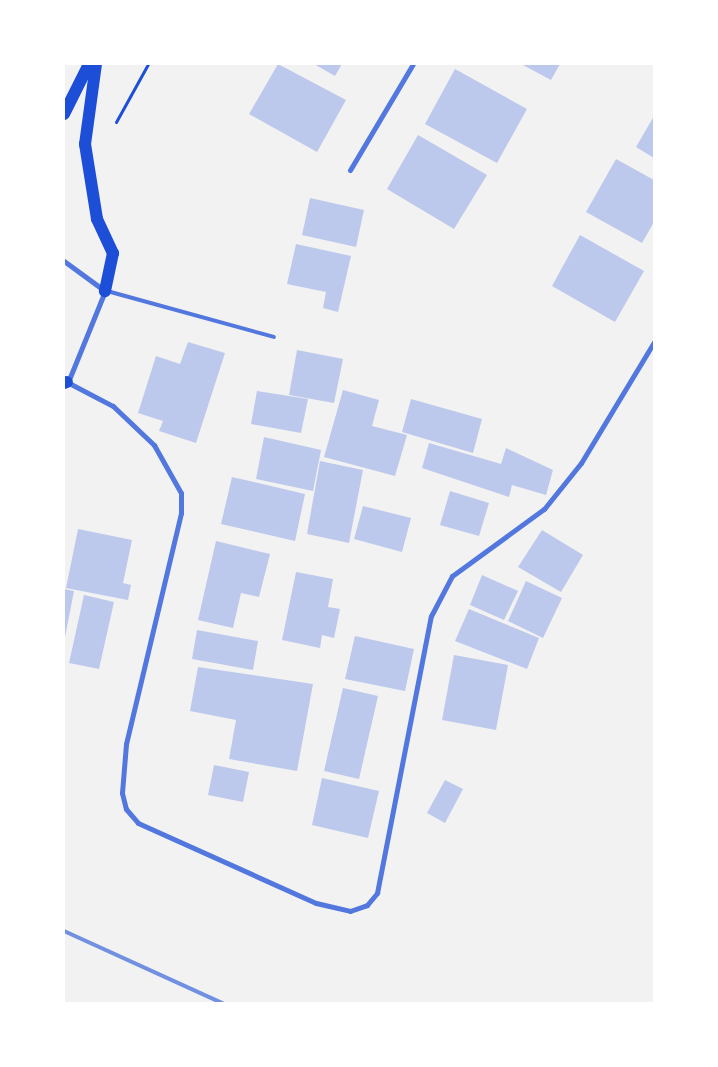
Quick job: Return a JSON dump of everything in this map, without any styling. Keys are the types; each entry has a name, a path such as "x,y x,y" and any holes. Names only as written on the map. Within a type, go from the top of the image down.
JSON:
{"main road":[{"path":"64,114 89,64"},
{"path":"96,64 85,144 97,219 113,253 105,291"}],"street":[{"path":"350,170 413,64"},
{"path":"64,261 105,291 65,380 113,406 154,445 181,493 181,513 126,744 122,793 126,809 147,827 316,903 350,911 367,905 377,893 431,616 452,576 544,508 581,463 654,342"}],"lane":[{"path":"105,291 274,337"}],"path":[{"path":"114,125 148,64"}],"building":[{"path":"278,64 346,100 317,152 249,114"},
{"path":"314,64 342,64 335,76"},
{"path":"521,64 560,64 551,80"},
{"path":"455,69 527,109 497,163 425,124"},
{"path":"654,116 654,158 636,147"},
{"path":"418,135 487,175 454,229 387,189"},
{"path":"616,159 654,180 654,222 642,243 586,212"},
{"path":"310,198 364,210 356,247 302,235"},
{"path":"580,235 644,271 615,322 552,286"},
{"path":"296,244 351,256 338,312 323,308 326,292 287,284"},
{"path":"188,342 225,353 196,443 159,431 163,421 138,413 156,356 180,364"},
{"path":"297,350 343,359 334,403 289,395"},
{"path":"343,390 379,400 372,426 407,435 395,476 324,457"},
{"path":"257,391 308,399 301,433 251,424"},
{"path":"411,399 482,419 473,453 402,432"},
{"path":"264,437 321,450 313,491 256,479"},
{"path":"429,443 501,464 506,448 553,470 546,495 512,485 509,497 422,468"},
{"path":"320,461 363,470 349,543 307,534"},
{"path":"232,477 305,494 295,541 221,524"},
{"path":"450,491 489,503 479,536 440,525"},
{"path":"363,506 411,518 402,552 354,539"},
{"path":"78,529 132,540 123,583 131,585 128,600 66,588"},
{"path":"542,530 583,555 561,592 518,567"},
{"path":"216,541 270,554 259,597 241,593 233,628 198,620"},
{"path":"296,572 333,579 328,607 340,609 334,638 322,635 320,648 282,640"},
{"path":"482,575 518,591 504,620 470,605"},
{"path":"526,581 562,598 543,638 508,621"},
{"path":"64,589 74,591 65,637 64,637"},
{"path":"84,595 114,602 99,669 69,663"},
{"path":"469,609 539,638 527,669 455,641"},
{"path":"197,630 258,641 253,670 192,659"},
{"path":"355,636 414,649 405,691 345,679"},
{"path":"454,655 508,665 496,730 442,720"},
{"path":"198,667 313,684 297,771 229,759 236,720 190,711"},
{"path":"343,688 378,696 359,779 324,771"},
{"path":"214,765 249,772 243,802 208,795"},
{"path":"322,778 379,791 368,838 312,825"},
{"path":"445,780 463,789 445,823 427,813"}],"railway":[{"path":"64,931 222,1003"}]}
